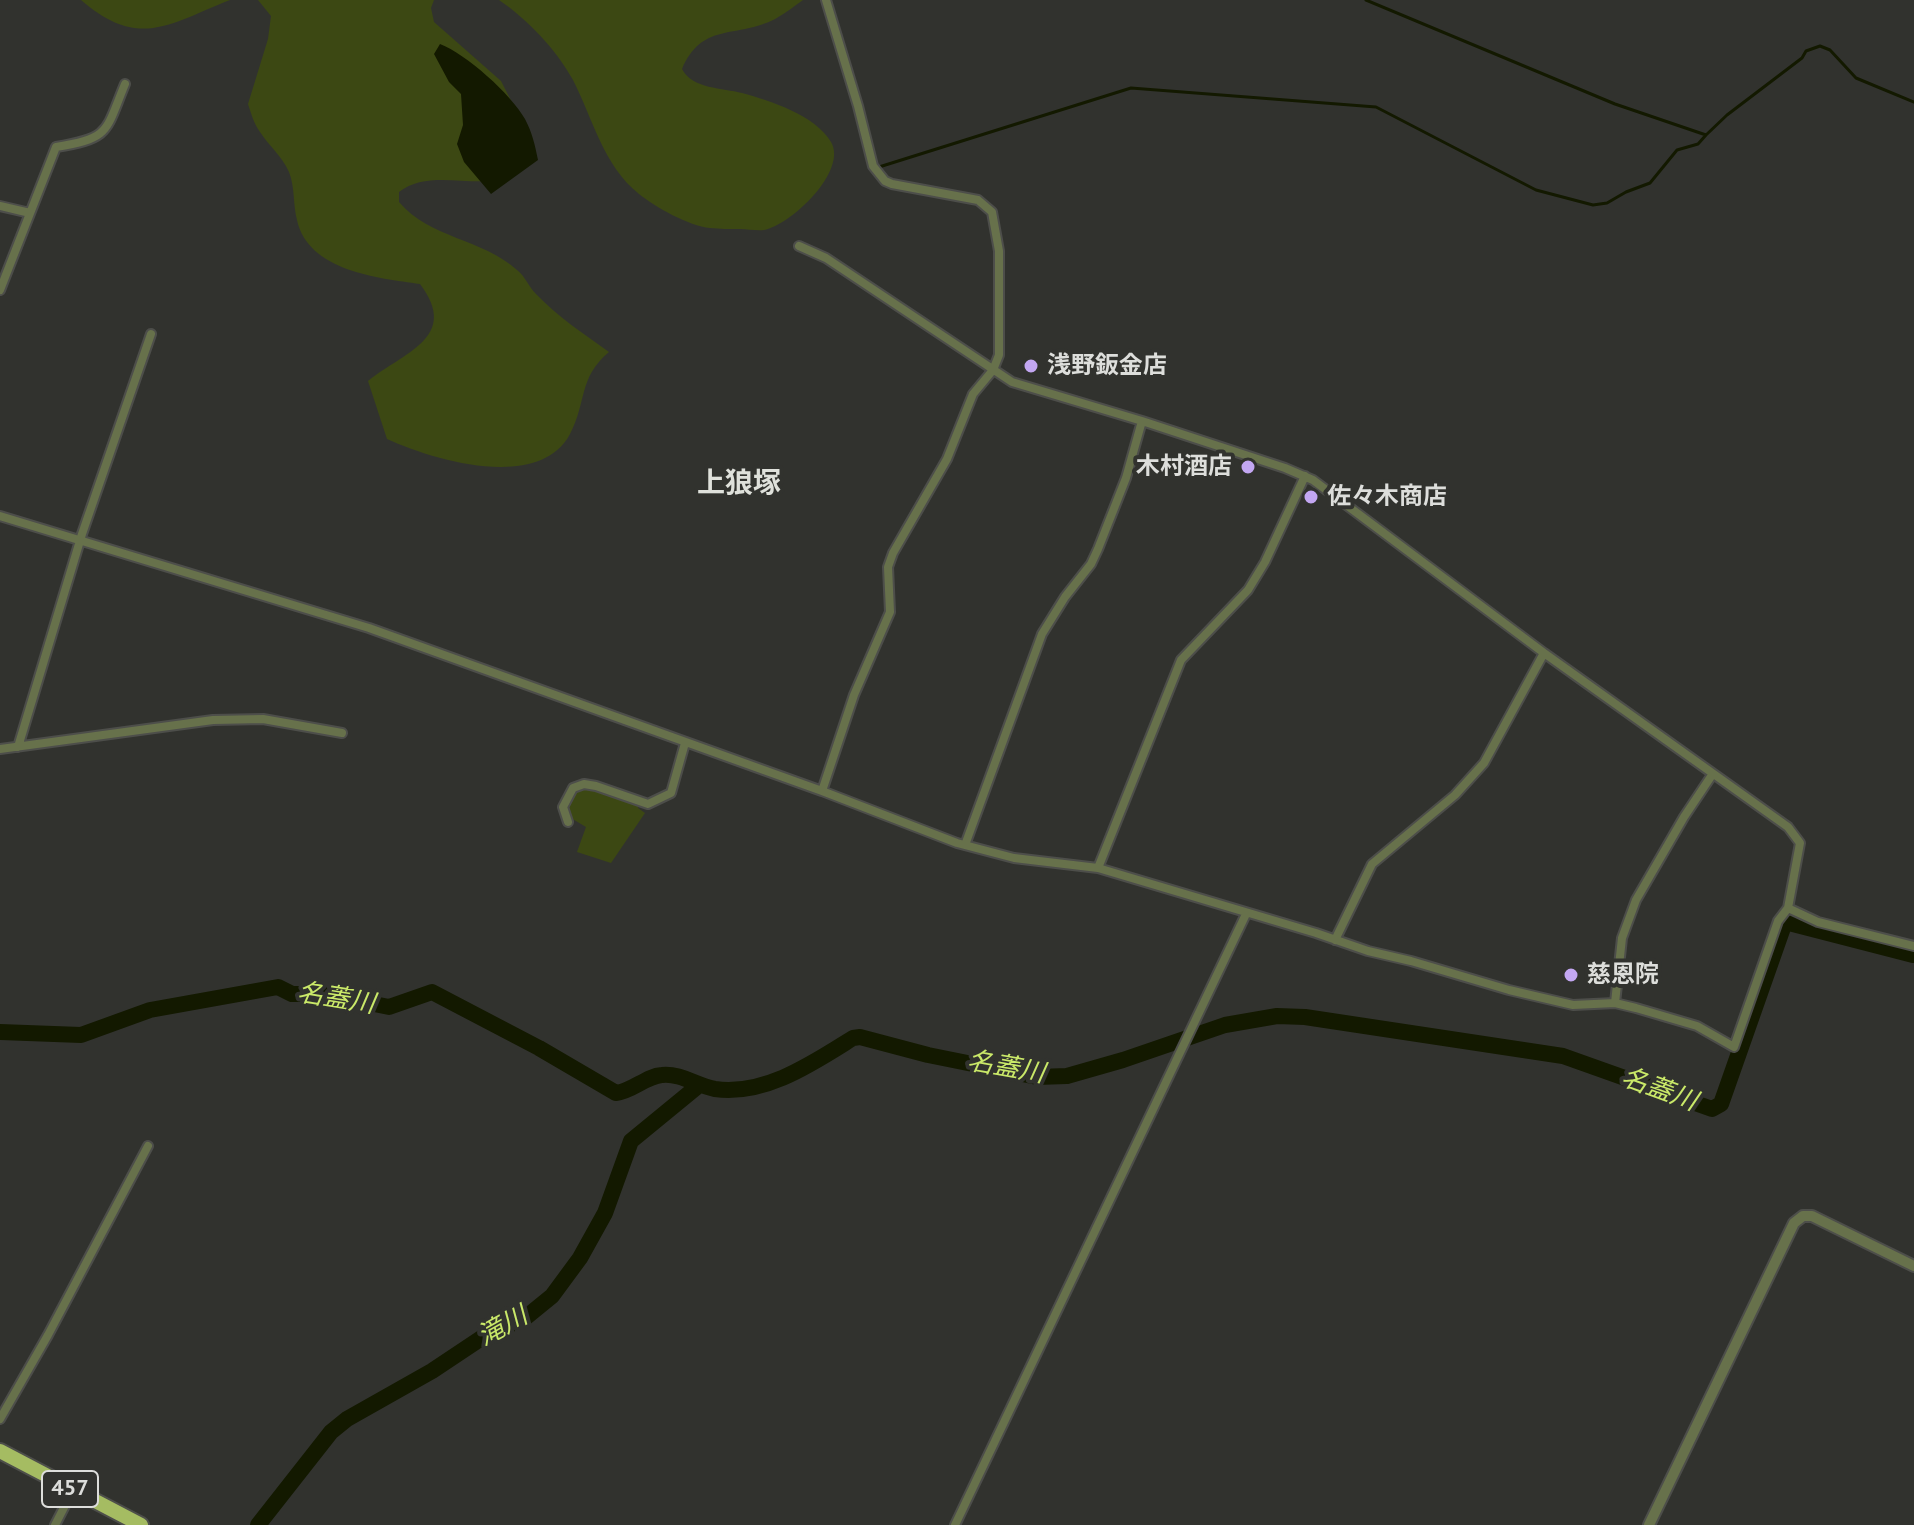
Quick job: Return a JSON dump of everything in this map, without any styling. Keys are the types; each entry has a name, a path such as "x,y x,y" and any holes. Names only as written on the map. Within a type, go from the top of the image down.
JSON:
{"highway":[{"name":"457","path":"0,1451 141,1525"}],"street":[{"path":"822,791 854,695 890,612 888,567 893,553 947,459 973,394 993,370 999,355 1000,314 999,251 992,212 978,200 892,184 885,181 873,166 826,0"},
{"path":"0,290 56,147 88,142 106,130 125,84"},
{"path":"0,206 30,213"},
{"path":"0,516 369,628 965,845 1014,858 1098,868 1335,940 1551,1000 1573,1005 1615,1003 1697,1026 1734,1047 1778,921 1788,908 1800,843 1788,827 1544,653 1320,484 1305,476 1142,421 1012,382 837,266 799,246"},
{"path":"18,747 80,542 151,334"},
{"path":"965,845 1042,634 1094,557 1126,478 1142,421"},
{"path":"1098,868 1181,660 1248,590 1265,562 1305,476"},
{"path":"1335,940 1372,864 1455,795 1484,763 1544,653"},
{"path":"0,749 213,720 263,719 342,733"},
{"path":"568,822 563,807 573,788 584,784 648,804 671,793 685,743"},
{"path":"1615,1003 1622,938 1636,900 1712,775"},
{"path":"1788,908 1818,922 1914,946"},
{"path":"955,1525 1246,914"},
{"path":"0,1419 148,1146"},
{"path":"1649,1525 1794,1223 1803,1216 1812,1216 1914,1266"},
{"path":"55,1525 73,1490"}],"green space":[{"path":"81,0 230,0 171,24 138,28 120,24"},
{"path":"258,0 434,0 431,8 434,22 501,81 523,124 527,165 514,175 499,180 430,180 414,184 399,192 399,202 425,223 488,251 520,272 553,310 609,352 592,371 570,434 555,452 535,462 511,467 484,466 431,455 387,439 368,381 410,352 431,331 434,318 431,303 420,284 347,269 315,251 304,237 297,220 289,172 258,129 248,104 268,39 271,16"},
{"path":"499,0 803,0 771,21 709,38 690,54 682,69 700,84 766,100 814,124 831,142 834,154 832,167 802,208 764,230 702,226 663,210 639,194 616,169 566,68 540,36"},
{"path":"583,786 639,804 638,808 645,813 611,863 577,852 586,827 571,818 566,810 575,792"}],"shaded area":[{"path":"440,44 462,56 499,87 525,119 531,134 538,160 491,194 464,162 457,144 463,125 461,94 449,82 434,54"}],"waterway":[{"path":"1366,0 1615,104 1706,135 1727,115 1802,58 1806,51 1820,46 1830,50 1856,78 1914,102"},
{"path":"879,167 1131,88 1376,107 1536,190 1593,205 1607,203 1650,183 1677,150 1698,144 1706,135"},
{"name":"名蓋川","path":"0,1032 81,1035 150,1010 278,987 292,994 325,994 389,1007 432,992 616,1093 662,1075 676,1076 715,1089 752,1088 788,1076 853,1038 860,1037 928,1055 1037,1077 1067,1076 1225,1025 1277,1016 1305,1017 1563,1056 1712,1109 1721,1104 1785,922 1913,955"},
{"name":"滝川","path":"258,1525 331,1432 347,1419 432,1371 486,1335 525,1318 552,1296 580,1258 605,1213 631,1141 698,1086"}],"place":[{"name":"浅野鈑金店","path":"1031,366"},
{"name":"木村酒店","path":"1248,467"},
{"name":"佐々木商店","path":"1311,497"},
{"name":"慈恩院","path":"1571,975"}],"district":[{"name":"上狼塚","path":"739,484"}]}
